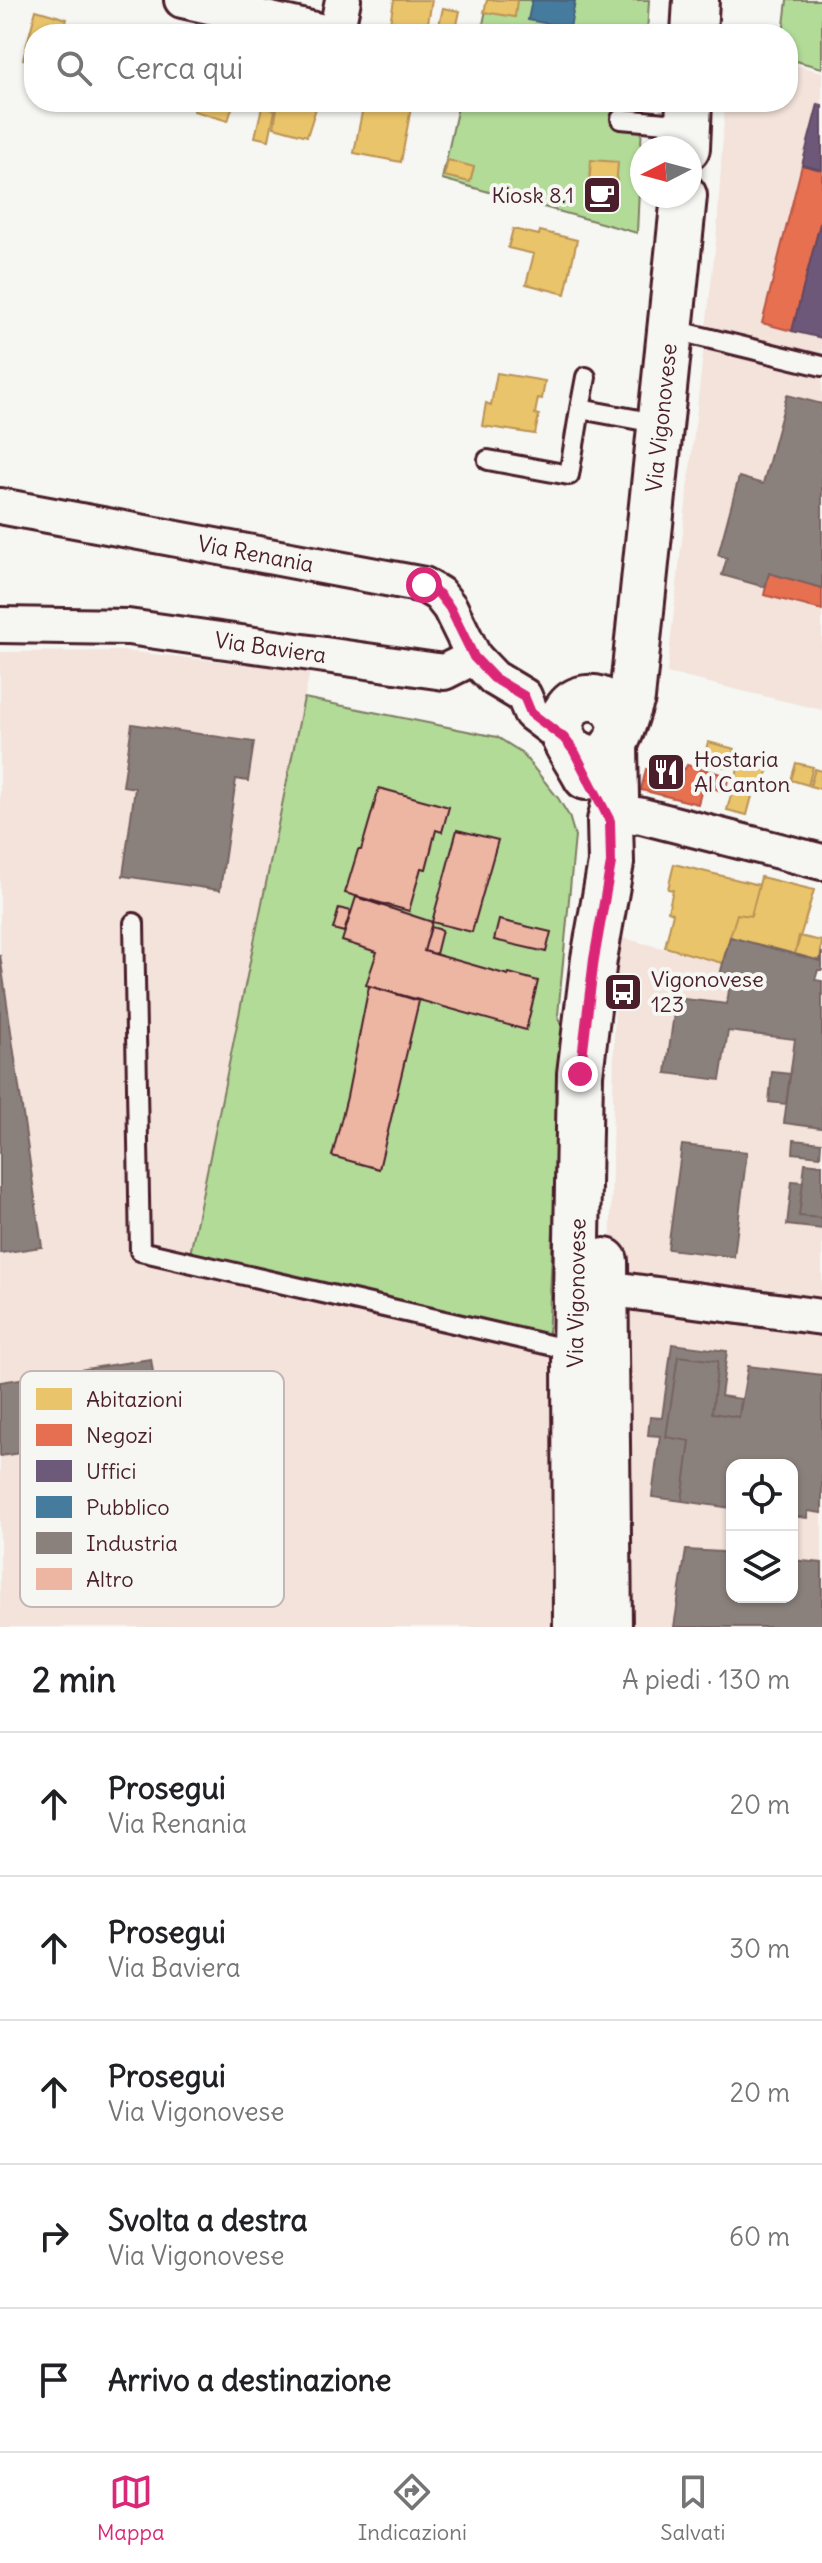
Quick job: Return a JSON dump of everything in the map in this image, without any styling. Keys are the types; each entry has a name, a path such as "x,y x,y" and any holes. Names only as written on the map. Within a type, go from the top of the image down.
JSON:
{"main road":[{"path":"695,24 696,0"},
{"name":"Via Vigonovese","path":"576,1627 575,1343 580,1074 594,959 611,863 610,821 616,797 589,727 638,640 683,208"},
{"name":"Via Vigonovese","path":"594,959 603,1075 609,1627"}],"street":[{"path":"182,0 289,24"},
{"path":"337,24 343,0"},
{"name":"Via Renania","path":"0,506 424,585 439,594 450,608 474,657"},
{"name":"Via Baviera","path":"0,625 128,627 444,672 474,657"},
{"path":"474,657 494,678 524,696 541,691 589,727"},
{"path":"610,821 638,815 822,862"},
{"path":"575,1343 605,1288 822,1317"}],"lane":[{"path":"621,119 688,125"},
{"path":"670,329 822,366"},
{"path":"488,460 569,475 586,377"},
{"path":"580,409 661,424"},
{"path":"134,923 140,1251 575,1343"}],"shaded area":[{"path":"798,66 822,72 822,710 667,673 717,231 724,112 798,112"},
{"path":"125,651 310,671 189,1259 599,1353 610,1279 615,982 619,937 822,989 822,1627 0,1627 0,652"}],"green space":[{"path":"488,0 649,0 648,24 483,24"},
{"path":"787,0 822,0 822,68 798,62 798,24 784,24"},
{"path":"457,112 643,112 641,136 630,136 630,208 638,208 637,233 442,179"},
{"path":"304,698 497,737 521,752 569,816 575,836 558,1015 562,1027 548,1341 189,1259"}],"building: Abitazioni":[{"path":"394,0 432,0 428,24 390,24"},
{"path":"487,0 517,0 515,17 484,12"},
{"path":"443,8 460,11 457,24 439,24"},
{"path":"36,10 67,19 66,24 32,24"},
{"path":"197,112 231,112 228,121"},
{"path":"261,112 275,112 269,140 255,137"},
{"path":"276,112 315,112 307,136 274,127"},
{"path":"362,112 410,112 401,162 354,153"},
{"path":"448,160 474,167 470,182 444,176"},
{"path":"591,160 618,162 616,189 589,187"},
{"path":"513,229 539,235 540,231 577,240 565,294 526,284 534,254 508,248"},
{"path":"497,373 545,381 542,399 538,398 535,414 539,415 535,434 482,426 486,403 491,405"},
{"path":"708,742 735,749 731,768 703,762"},
{"path":"747,755 762,758 760,766 769,768 763,787 755,785 747,815 727,810 740,761 745,762"},
{"path":"796,763 813,767 808,785 791,780"},
{"path":"815,769 822,771 820,789 810,786"},
{"path":"674,864 759,885 751,916 737,914 722,963 665,947 673,913 668,911 673,890 668,889"},
{"path":"761,877 814,890 795,954 730,937 737,914 751,916"},
{"path":"799,936 822,941 820,961 795,954"}],"building: Negozi":[{"path":"802,165 822,170 822,216 792,331 762,323"},
{"name":"Kiosk 8.1","path":"589,187 616,189 615,203 588,200"},
{"path":"769,573 822,588 822,610 764,595"},
{"path":"652,761 685,769 687,765 729,776 725,792 703,785 698,804 641,790 646,769 650,770"}],"building: Uffici":[{"path":"818,104 822,105 822,170 802,165"},
{"path":"822,216 822,338 792,331"}],"building: Pubblico":[{"path":"532,0 575,1 571,24 528,20"}],"building: Industria":[{"path":"787,395 822,404 822,588 769,573 765,587 722,575 727,558 718,555 739,477 763,484"},
{"path":"132,724 254,742 248,781 236,779 220,890 123,876 135,788 123,786"},
{"path":"730,937 820,961 822,952 822,970 818,970 815,980 822,981 822,1128 784,1123 795,1039 728,1031 720,1080 666,1073 676,998 727,1004 730,983 718,982"},
{"path":"0,955 42,1247 0,1253"},
{"path":"772,1072 790,1074 786,1104 769,1102"},
{"path":"794,1140 821,1143 820,1156 793,1153"},
{"path":"682,1145 747,1152 734,1257 668,1249"},
{"path":"805,1163 822,1165 822,1218 799,1216"},
{"path":"792,1181 803,1182 799,1216 822,1218 822,1229 787,1225"},
{"path":"672,1344 727,1351 721,1396 741,1399 739,1417 712,1413 718,1361 678,1356 666,1437 690,1441 682,1501 652,1497 660,1436 648,1435 650,1417 662,1418"},
{"path":"678,1356 718,1361 712,1413 739,1417 748,1366 822,1375 822,1513 808,1511 807,1518 798,1517 798,1459 726,1459 726,1507 682,1501 690,1441 666,1437"},
{"path":"151,1359 153,1371 72,1371"},
{"path":"20,1379 20,1453 0,1456 0,1382"},
{"path":"686,1550 722,1552 726,1557 726,1603 798,1603 798,1561 822,1563 822,1627 674,1627"}],"building: Altro":[{"path":"379,788 449,807 442,832 436,830 426,869 421,868 409,911 345,893"},
{"path":"457,830 498,840 472,932 432,922"},
{"path":"356,897 432,922 424,951 538,981 526,1030 366,985 377,952 342,941"},
{"path":"339,908 351,911 344,932 333,929"},
{"path":"499,920 551,932 546,952 494,940"},
{"path":"431,927 442,930 436,954 424,951"},
{"path":"369,986 419,1001 379,1169 332,1156"}],"place":[{"name":"Kiosk 8.1","path":"602,195"},
{"name":"Hostaria Al Canton","path":"666,772"},
{"name":"Vigonovese 123","path":"623,992"}],"route":[{"path":"424,585 439,594 450,608 474,657 494,678 524,696 531,713 564,738 574,751 610,821 611,863 594,959 580,1074"}]}
